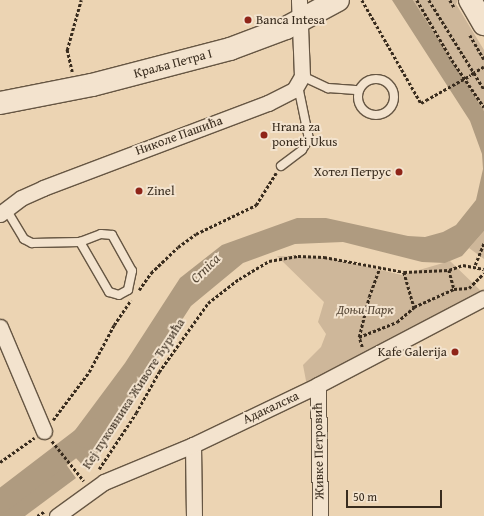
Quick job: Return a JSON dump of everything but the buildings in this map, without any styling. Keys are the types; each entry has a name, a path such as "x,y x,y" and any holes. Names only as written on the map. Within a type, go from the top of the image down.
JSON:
{"main road":[{"name":"Краља Петра I","path":"0,103 76,88 230,49 268,36 299,11 338,0"},
{"path":"470,0 484,24"}],"street":[{"path":"299,11 300,81"},
{"name":"Николе Пашића","path":"3,212 21,198 42,188 273,101 300,81"},
{"name":"Адакалска","path":"52,513 104,482 193,445 318,385 484,298"},
{"path":"0,328 44,431"},
{"name":"Живке Петровић","path":"318,385 320,516"},
{"path":"193,445 194,516"}],"lane":[{"path":"380,79 391,86 394,91 394,104 385,114 372,115 362,109 359,103 359,90 367,81 380,79"},
{"path":"281,166 302,150 309,139 300,81 328,88 359,90"},
{"path":"3,212 28,242 37,244 80,242 101,234 115,238 132,271 131,283 128,290 119,295 108,292 80,242"}],"path":[{"path":"76,88 67,50 81,0"},
{"path":"362,0 421,103 484,67"},
{"path":"417,0 452,60 484,107"},
{"path":"429,0 473,74 484,88"},
{"path":"137,293 151,274 178,246 196,234 256,205 281,166"},
{"path":"474,265 484,243"},
{"name":"Кеј пуковника Животе Ђурића","path":"96,475 184,333 208,303 239,279 269,261 298,256 324,257 404,272 449,270 463,264 474,265 484,269"},
{"path":"380,267 369,297 359,337 397,322 414,307 454,289 469,288 484,273"},
{"path":"449,270 454,289"},
{"path":"404,272 414,307"},
{"path":"0,462 44,431 89,372 114,324 132,299"},
{"name":"Кеј пуковника Животе Ђурића","path":"44,431 86,481 79,486"},
{"path":"37,516 52,513"}],"green space":[{"path":"413,0 458,0 456,4 484,50 484,111"},
{"path":"484,231 484,259 469,248"},
{"name":"Доњи Парк","path":"277,256 329,258 402,275 450,261 481,291 347,367 307,386 303,365 321,347 326,334 318,322 324,302"}],"water":[{"path":"392,0 413,0 484,111 484,231 462,256 445,263 422,262 343,242 295,244 243,263 191,306 154,363 130,410 86,469 64,445 125,363 180,278 222,245 297,218 326,218 408,236 425,237 443,232 456,225 476,200 483,169 482,154 470,121"},
{"path":"57,452 76,478 25,516 0,516 0,495"}],"waterway":[{"name":"Crnica","path":"0,501 85,436 90,429"}],"place":[{"name":"Banca Intesa","path":"248,20"},
{"name":"Hrana za poneti Ukus","path":"264,135"},
{"name":"Хотел Петрус","path":"399,172"},
{"name":"Zinel","path":"139,191"},
{"name":"Kafe Galerija","path":"455,352"}]}
